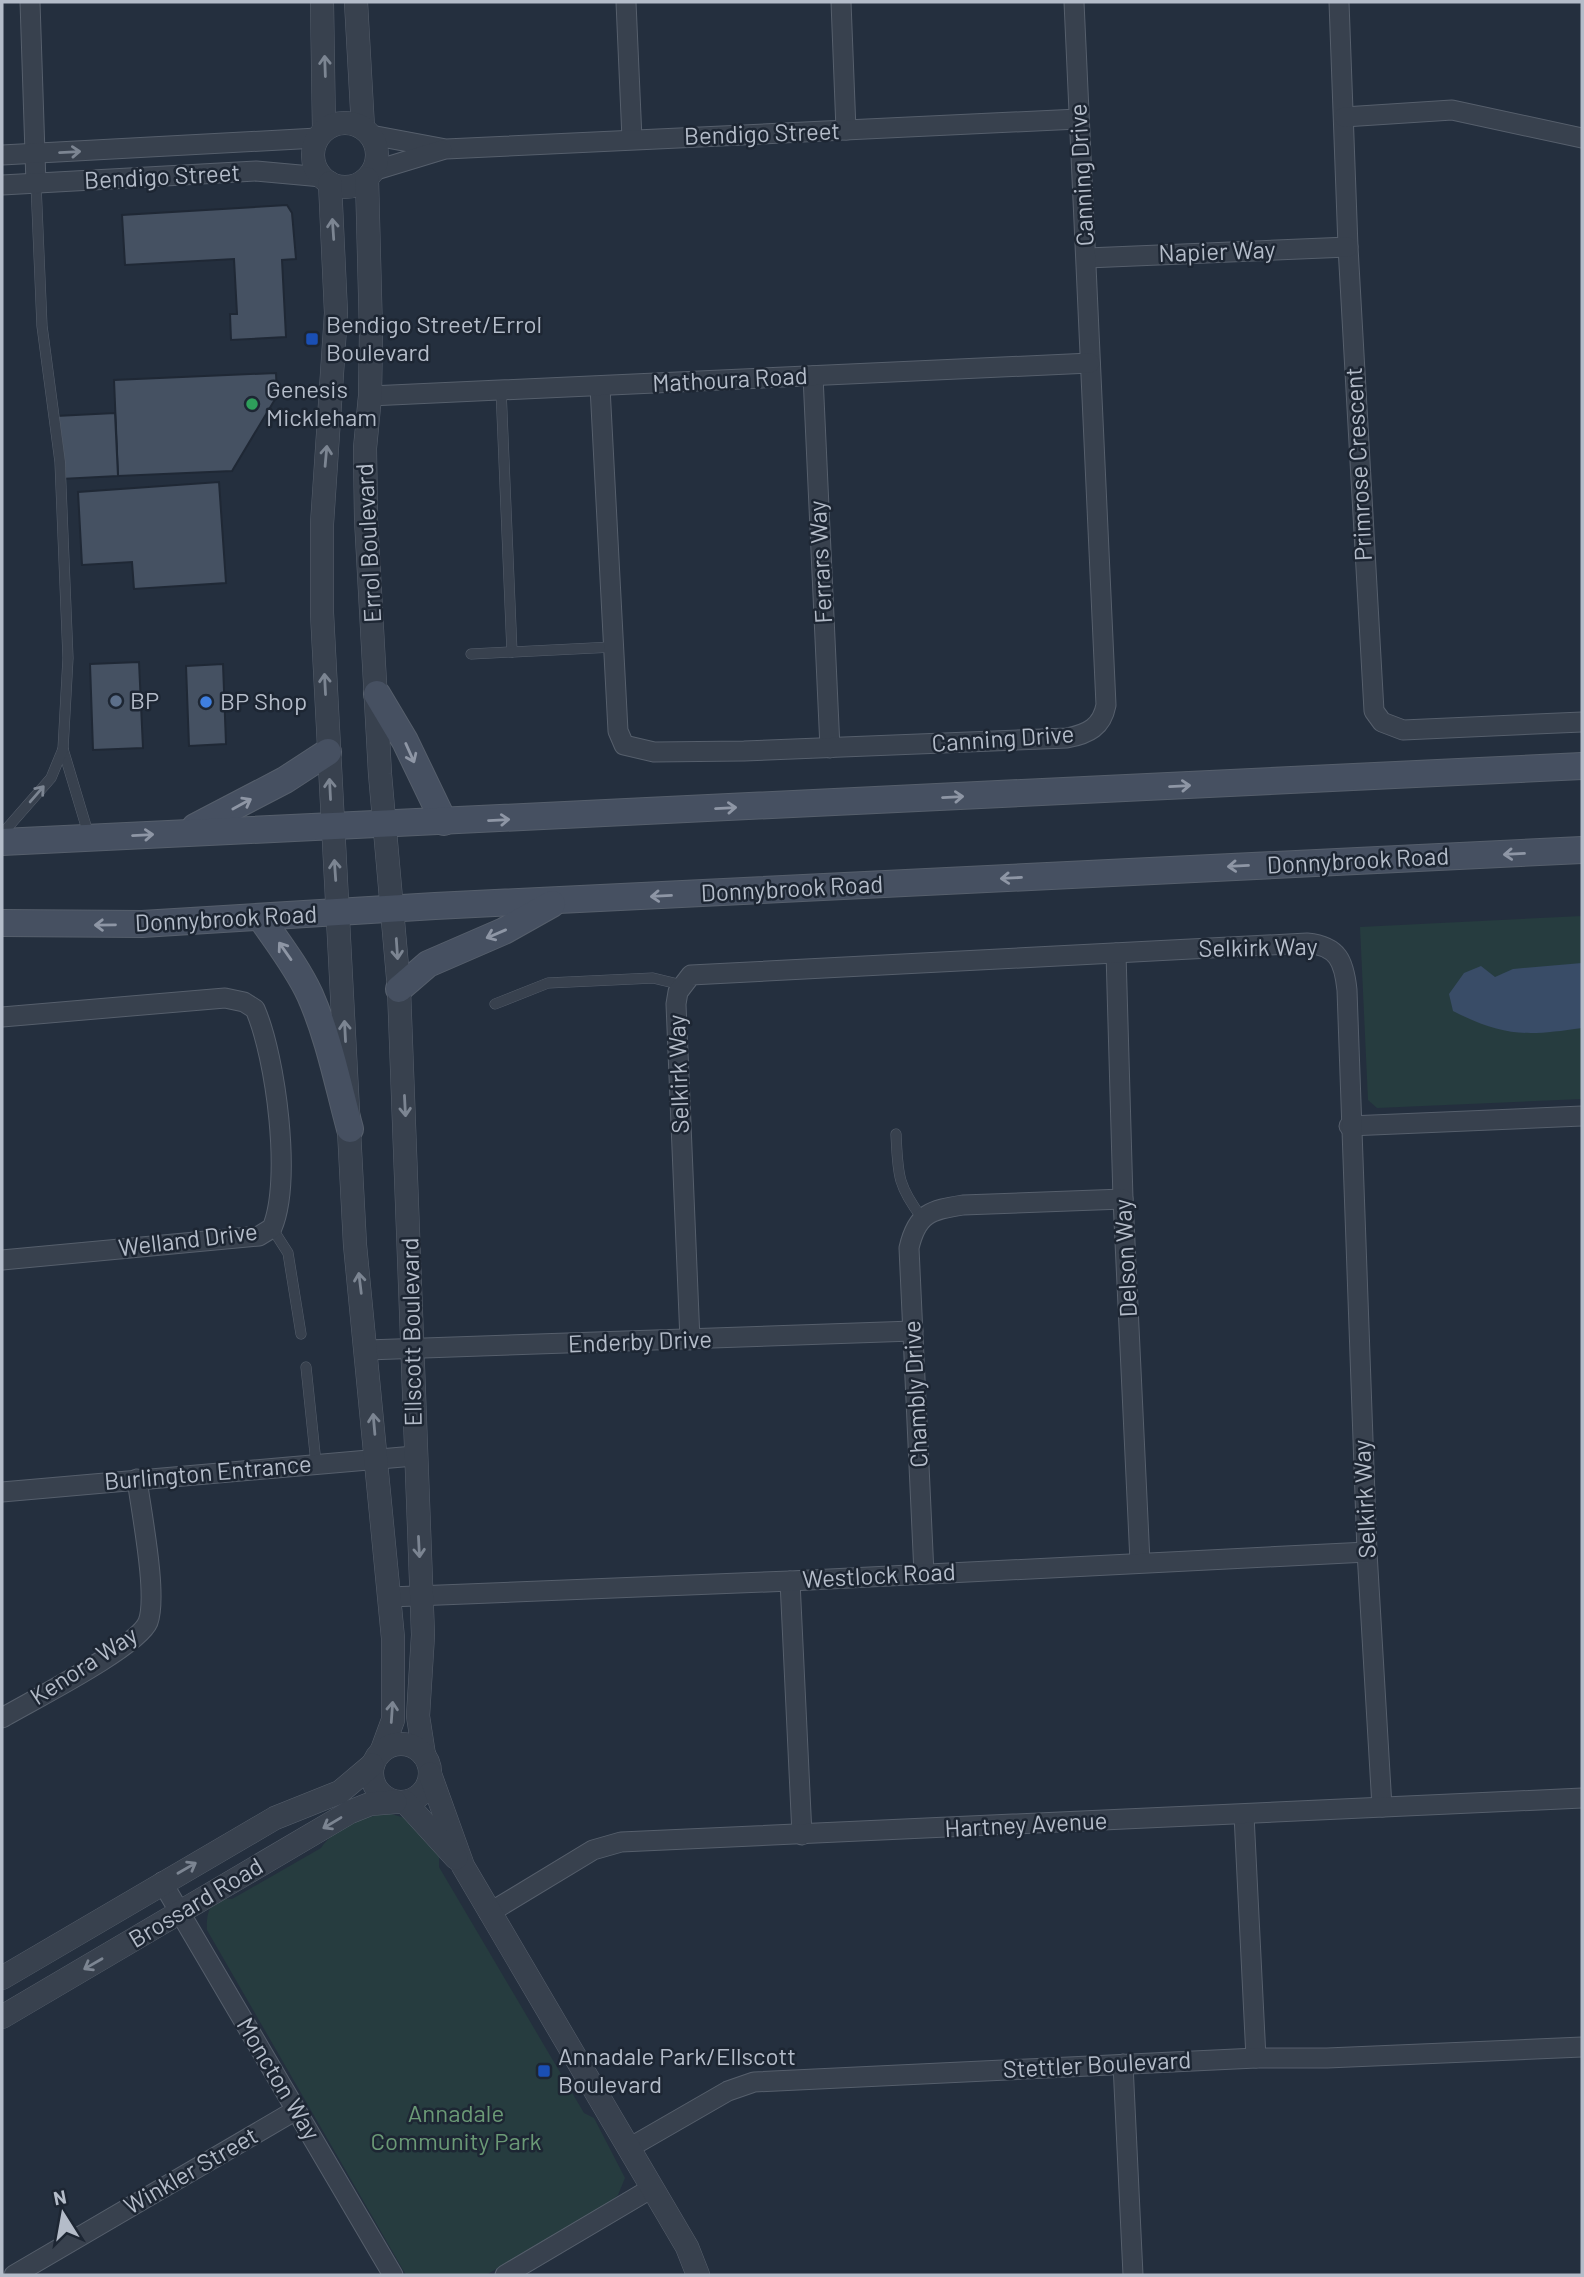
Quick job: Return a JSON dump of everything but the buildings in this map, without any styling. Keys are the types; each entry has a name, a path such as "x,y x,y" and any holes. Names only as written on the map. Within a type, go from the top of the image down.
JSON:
{"main road":[{"path":"377,694 405,741 444,822"},
{"path":"180,833 214,820 328,752"},
{"path":"2,842 1582,766"},
{"name":"Donnybrook Road","path":"2,923 114,925 1582,850"},
{"path":"400,989 428,964 445,954 504,932 556,901"},
{"path":"261,918 294,964 309,995 322,1028 350,1129"}],"street":[{"path":"30,2 38,154 36,184"},
{"name":"Errol Boulevard","path":"322,2 321,134 313,158 326,180 336,336 321,524 328,752 338,913"},
{"name":"Errol Boulevard","path":"356,2 367,131 378,153 370,175 370,396 365,448 385,824 394,909"},
{"path":"626,2 632,139"},
{"path":"841,2 846,130"},
{"name":"Canning Drive","path":"600,387 618,731 624,745 654,752 830,748 1067,738 1083,735 1096,727 1104,715 1106,705 1074,2"},
{"name":"Primrose Crescent","path":"1339,2 1348,247 1374,710 1382,722 1403,730 1582,722"},
{"path":"1344,117 1452,110 1582,138"},
{"name":"Bendigo Street","path":"370,175 446,149 1078,119"},
{"path":"321,134 343,122 367,131"},
{"name":"Bendigo Street","path":"367,131 446,149"},
{"name":"Bendigo Street","path":"2,155 321,134"},
{"name":"Bendigo Street","path":"2,185 256,171 326,180"},
{"path":"326,180 349,187 370,175"},
{"name":"Napier Way","path":"1087,258 1348,247"},
{"name":"Mathoura Road","path":"370,396 1090,363"},
{"name":"Ferrars Way","path":"813,376 830,748"},
{"name":"Ellscott Boulevard","path":"394,909 410,1219 414,1457 422,1597 418,1716 427,1764 463,1866 687,2247 698,2275"},
{"name":"Ellscott Boulevard","path":"338,913 355,1245 390,1597 393,1720 377,1758"},
{"name":"Selkirk Way","path":"690,1340 676,1004 682,985 691,975 706,972 1307,943 1335,950 1345,972 1347,990 1349,1126 1367,1552 1382,1807"},
{"name":"Delson Way","path":"1116,953 1123,1199 1140,1562"},
{"name":"Welland Drive","path":"2,1017 225,998 244,1002 255,1009 267,1045 277,1111 281,1199 272,1228 259,1236 2,1260"},
{"path":"1349,1126 1582,1116"},
{"path":"922,1218 937,1209 963,1205 1123,1199"},
{"name":"Chambly Drive","path":"922,1218 914,1231 909,1248 924,1574"},
{"name":"Enderby Drive","path":"367,1350 913,1331"},
{"name":"Burlington Entrance","path":"2,1492 316,1463 414,1457"},
{"name":"Kenora Way","path":"2,1718 121,1648 147,1625 151,1609 137,1479"},
{"name":"Westlock Road","path":"390,1597 790,1581 1367,1552"},
{"path":"790,1581 802,1835"},
{"path":"409,1744 427,1764 423,1793 400,1802 379,1792 373,1784 377,1758 390,1745 409,1744"},
{"name":"Brossard Road","path":"2,1978 275,1818 340,1792 377,1758"},
{"name":"Hartney Avenue","path":"489,1913 607,1845 1582,1798"},
{"name":"Ellscott Boulevard","path":"400,1802 463,1866"},
{"name":"Brossard Road","path":"2,2017 350,1812 370,1804 400,1802"},
{"path":"1244,1815 1256,2058"},
{"name":"Moncton Way","path":"162,1882 393,2275"},
{"name":"Stettler Boulevard","path":"629,2148 728,2091 754,2082 1256,2058 1327,2058 1582,2046"},
{"path":"1123,2064 1133,2275"},
{"name":"Winkler Street","path":"14,2275 296,2110"},
{"path":"505,2275 652,2189"},
{"name":"Ellscott Boulevard","path":"687,2247 713,2275"}],"lane":[{"path":"2,834 51,778 63,749 68,657 60,476 42,326 36,184"},
{"path":"501,390 512,652"},
{"path":"471,654 613,647"},
{"path":"63,749 89,838"},
{"path":"495,1004 548,983 653,978 682,985"},
{"path":"896,1134 898,1180 906,1198 922,1218"},
{"path":"272,1228 288,1253 301,1335"},
{"path":"306,1367 316,1463"}],"green space":[{"path":"1582,916 1582,1099 1377,1108 1368,1100 1360,927"},
{"name":"Annadale Community Park","path":"388,1813 405,1818 439,1853 439,1867 584,2113 594,2118 625,2178 618,2195 608,2204 486,2275 406,2275 207,1930 209,1911 219,1900 232,1899 321,1848 351,1824"}],"water":[{"path":"1582,963 1582,1028 1516,1032 1487,1026 1453,1011 1449,994 1464,973 1481,966 1495,977 1513,969"}],"place":[{"name":"Bendigo Street/Errol Boulevard","path":"312,339"},
{"name":"Genesis Mickleham","path":"252,404"},
{"name":"BP","path":"116,701"},
{"name":"BP Shop","path":"206,702"},
{"name":"Annadale Park/Ellscott Boulevard","path":"544,2071"}]}
